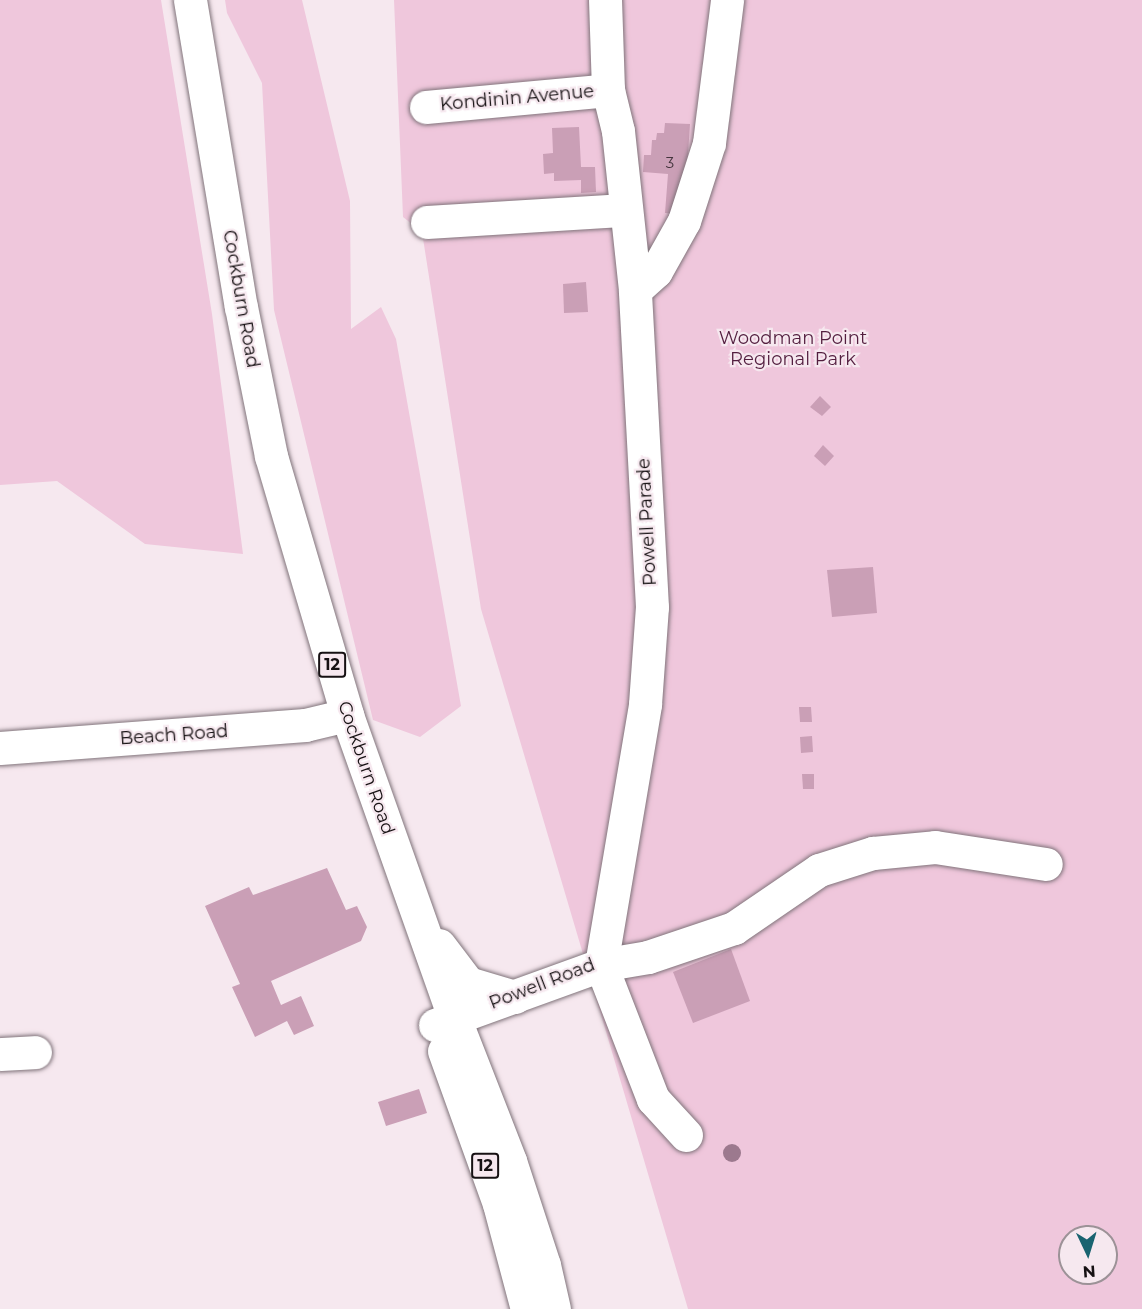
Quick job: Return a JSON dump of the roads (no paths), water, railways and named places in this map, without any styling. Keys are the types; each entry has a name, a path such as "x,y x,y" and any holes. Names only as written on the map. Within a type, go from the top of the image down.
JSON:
{"main road":[{"name":"Cockburn Road","path":"174,0 249,427 337,718 444,1021 499,1204 527,1309"},
{"name":"Cockburn Road","path":"190,0 241,307 271,456 337,718 419,920 444,1021 510,1161 544,1265 554,1309"},
{"name":"Powell Parade","path":"605,0 608,90 618,131 635,290 652,607 645,704 610,910"},
{"path":"635,290 656,270 684,221 695,188 709,143 727,0"},
{"name":"Kondinin Avenue","path":"426,107 608,90"},
{"path":"427,222 625,210"},
{"name":"Beach Road","path":"0,748 305,725 337,718"},
{"path":"686,1135 653,1099 601,965 648,957 734,928 819,870 873,853 935,847 1046,864"},
{"name":"Powell Road","path":"444,1021 601,965 610,910"},
{"path":"419,920 468,984 515,997"},
{"path":"0,1054 35,1052"}],"park label":[{"name":"Woodman Point Regional Park","path":"793,349"}]}
